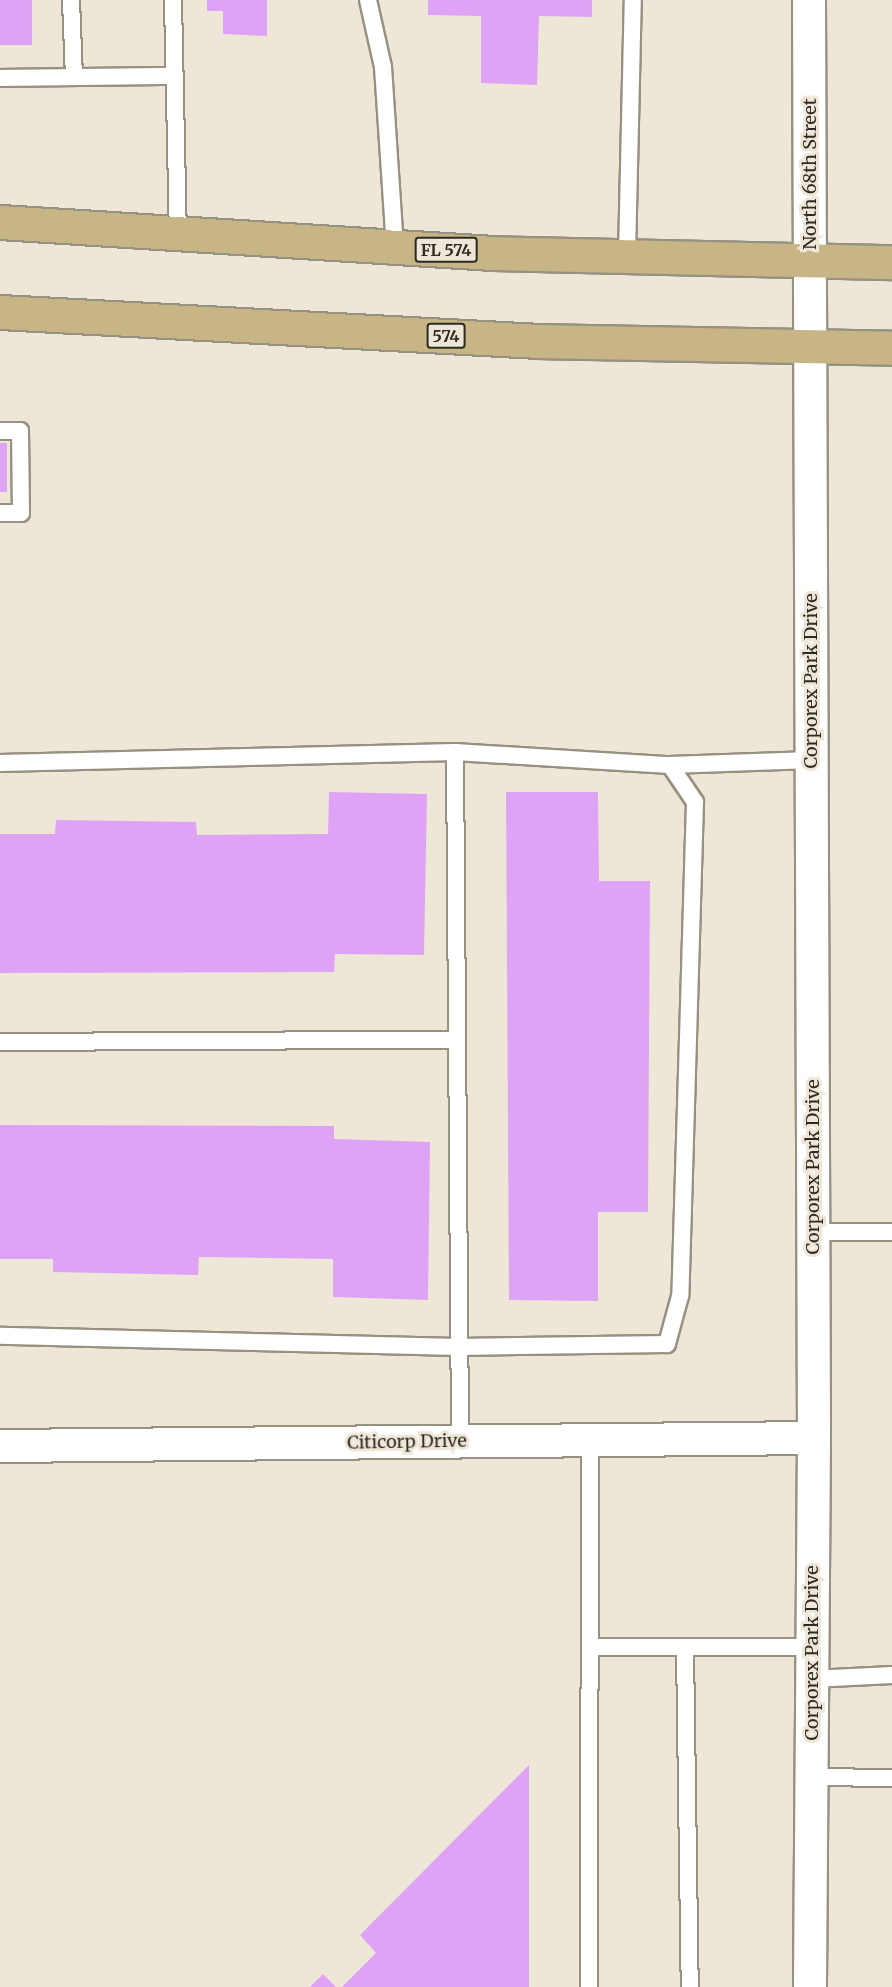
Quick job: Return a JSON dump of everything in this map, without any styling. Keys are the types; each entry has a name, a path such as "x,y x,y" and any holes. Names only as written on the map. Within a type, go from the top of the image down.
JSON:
{"main road":[{"name":"FL 574","path":"0,222 178,231 395,246 810,262 892,262"},
{"name":"574","path":"0,312 539,341 892,348"}],"street":[{"name":"North 68th Street","path":"809,0 810,348"},
{"name":"Corporex Park Drive","path":"810,348 814,1438 810,1987"},
{"name":"Citicorp Drive","path":"0,1446 814,1438"}],"lane":[{"path":"71,0 74,77"},
{"path":"174,0 178,231"},
{"path":"368,0 383,66 395,246"},
{"path":"627,255 633,0"},
{"path":"0,78 175,75"},
{"path":"0,431 20,431 21,513 0,513"},
{"path":"0,763 455,752 670,765 811,760"},
{"path":"455,752 460,1442"},
{"path":"0,1336 458,1347 667,1344 680,1296 695,802 670,765"},
{"path":"0,1042 457,1040"},
{"path":"813,1232 892,1232"},
{"path":"589,1987 590,1440"},
{"path":"590,1647 812,1647"},
{"path":"686,1647 690,1987"},
{"path":"812,1679 892,1675"},
{"path":"812,1777 892,1778"}],"building":[{"path":"0,0 32,0 32,45 0,45"},
{"path":"207,0 267,0 267,36 223,34 223,11 207,11"},
{"path":"428,0 592,0 592,17 539,16 537,85 481,83 481,16 428,15"},
{"path":"0,443 7,443 7,492 0,492"},
{"path":"329,792 427,794 424,955 335,954 334,972 0,973 0,834 55,834 56,820 196,822 197,835 328,834"},
{"path":"506,792 598,792 599,881 650,881 648,1212 598,1212 598,1301 509,1300"},
{"path":"0,1125 334,1126 334,1139 430,1142 428,1300 333,1297 333,1259 199,1257 198,1275 53,1272 53,1259 0,1259"},
{"path":"529,1765 529,1987 342,1987 376,1953 360,1935"},
{"path":"323,1974 336,1987 310,1987"}]}
